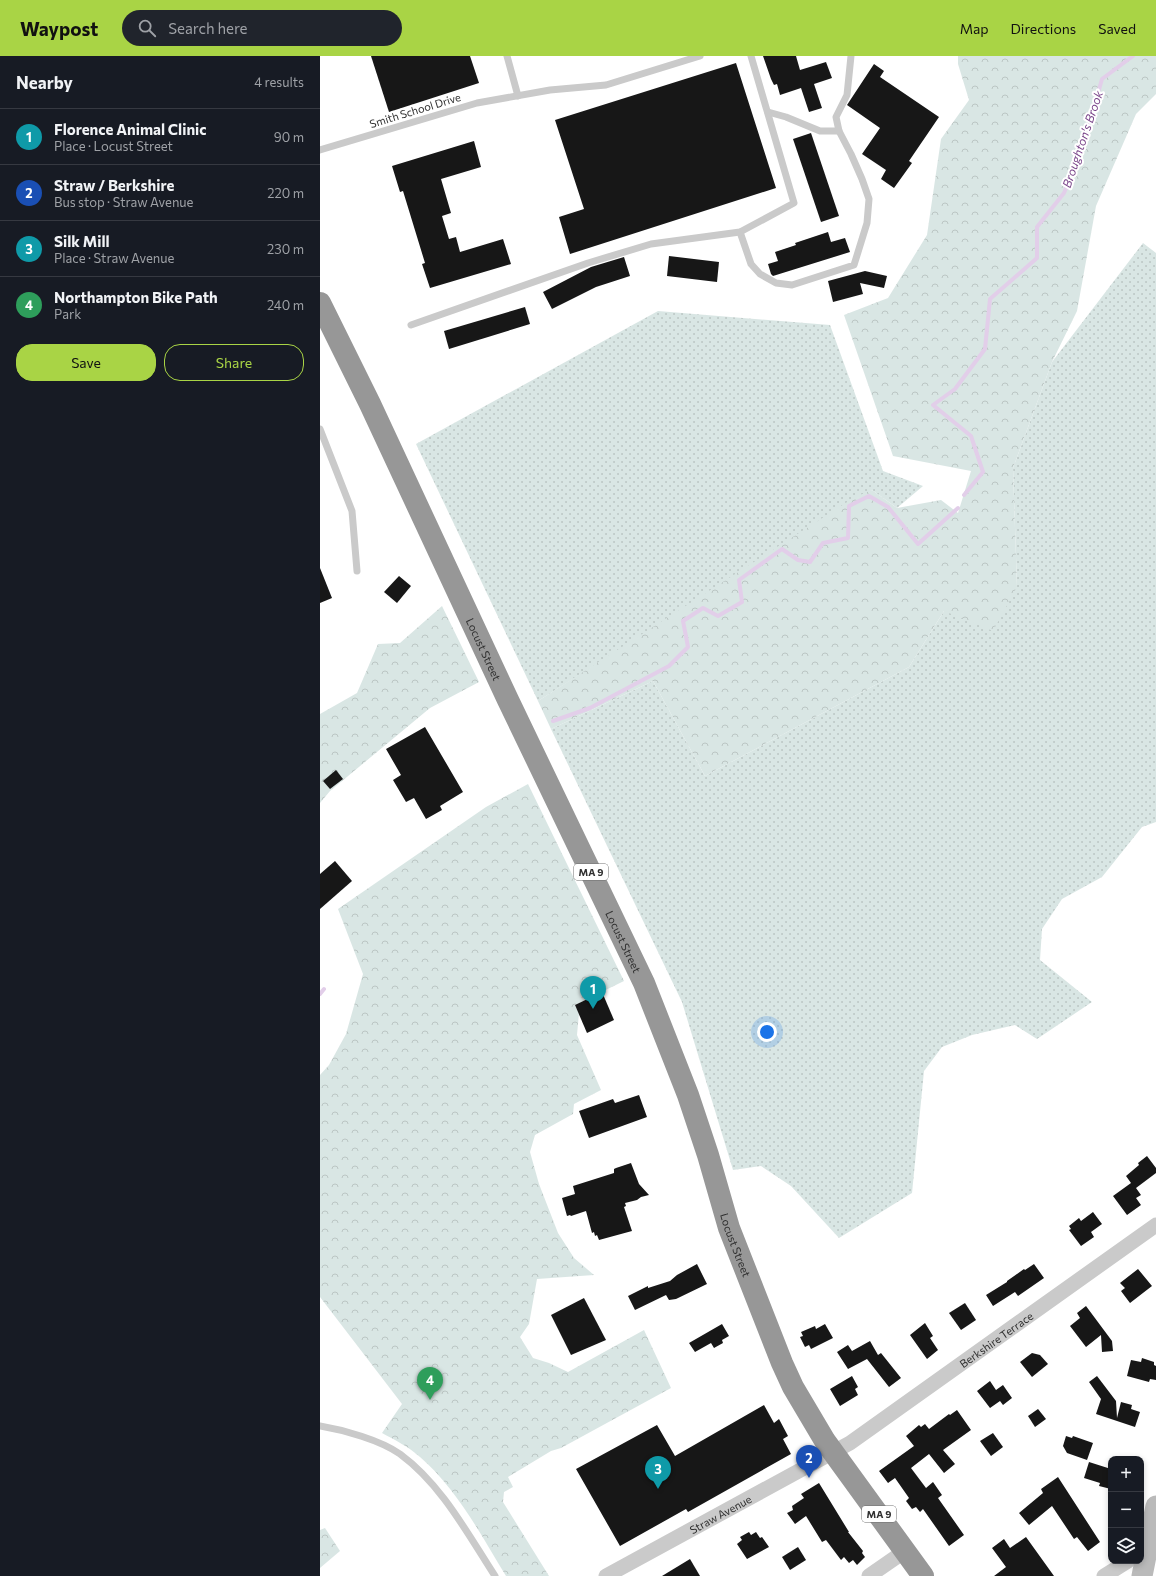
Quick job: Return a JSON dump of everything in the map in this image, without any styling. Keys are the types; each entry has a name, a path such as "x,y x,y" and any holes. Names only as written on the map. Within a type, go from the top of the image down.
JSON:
{"highway":[{"name":"Locust Street","path":"320,303 328,326 374,411 508,700 644,983 686,1089 711,1165 729,1228 771,1338 794,1387 826,1441 923,1576"}],"main road":[{"path":"1142,1576 1145,1551 1156,1506"}],"street":[{"name":"Berkshire Terrace","path":"834,1452 894,1412 1156,1224"},
{"name":"Straw Avenue","path":"606,1576 834,1452"},
{"path":"868,1576 905,1551"},
{"path":"1104,1576 1123,1564"}],"lane":[{"path":"506,56 518,96"},
{"name":"Smith School Drive","path":"320,150 477,102 550,90 606,85 700,56"},
{"path":"411,325 588,263 651,244 740,232 794,203 751,56"},
{"path":"740,232 752,264 760,274 776,283 792,285 854,265 867,223 869,199 851,154 839,132 836,117 847,95 851,56"},
{"path":"768,112 786,117 820,131 839,132"},
{"path":"320,429 324,448 352,510 357,571"},
{"path":"320,1426 338,1429 369,1439 399,1454 425,1477 449,1505 495,1576"}],"green space":[{"path":"958,56 1156,56 1156,94 1136,114 1096,206 1077,311 1052,362 1013,468 1017,587 993,631 944,611 909,667 705,776 653,681 551,729 538,701 855,497 872,490 897,508 941,500 958,513 971,471 893,456 844,315 888,298 927,235 941,139 969,100 958,64"},
{"path":"1143,243 1156,253 1156,822 1142,827 1102,877 1062,899 1042,929 1040,960 1092,1002 1037,1039 1015,1025 972,1035 942,1047 924,1071 912,1193 839,1238 791,1186 761,1166 733,1170 682,1002 551,729 653,681 705,776 909,667 944,611 1017,587 1013,468 1052,362"},
{"path":"658,311 830,325 883,471 923,486 897,508 872,490 538,701 416,444"},
{"path":"442,606 479,682 430,708 330,791 320,803 320,714 357,693 378,644 400,643"},
{"path":"528,784 624,981 575,1005 579,1013 577,1035 601,1090 574,1104 573,1114 535,1135 530,1152 539,1184 558,1233 574,1258 594,1275 537,1279 529,1324 520,1337 533,1358 549,1363 568,1372 644,1330 671,1388 561,1448 551,1451 508,1477 513,1487 504,1492 503,1502 549,1576 506,1576 468,1513 446,1483 416,1453 382,1433 402,1404 320,1297 320,1075 329,1065 346,1034 363,974 338,909 486,807"},
{"path":"325,1528 340,1551 320,1568 320,1530"}],"building":[{"path":"371,56 470,56 479,83 389,112"},
{"path":"763,56 796,56 800,70 826,62 832,78 814,84 822,108 809,112 801,88 780,95 777,84 774,85 771,79"},
{"path":"736,63 776,188 570,254 559,217 584,209 555,120"},
{"path":"874,64 884,71 880,77 939,117 909,161 912,163 894,188 881,179 886,170 862,154 880,128 847,105"},
{"path":"811,133 839,216 821,222 793,139"},
{"path":"474,141 481,167 441,179 451,213 442,216 449,239 456,237 460,252 503,239 511,264 430,288 422,264 425,263 403,191 400,192 392,166"},
{"path":"828,232 831,242 845,238 850,252 773,276 771,274 768,264 778,261 775,252 796,245 795,243"},
{"path":"669,256 719,262 717,282 667,276"},
{"path":"624,257 630,276 596,287 552,309 543,292 591,267"},
{"path":"865,271 887,276 884,288 860,283 863,294 833,302 828,281"},
{"path":"525,307 530,324 449,349 444,331"},
{"path":"320,568 332,598 320,603"},
{"path":"399,576 411,586 397,603 384,592"},
{"path":"425,727 463,792 440,806 442,810 426,819 414,798 406,802 393,780 401,775 386,749"},
{"path":"336,770 343,779 330,789 323,781"},
{"path":"335,861 352,881 320,909 320,874"},
{"path":"602,992 614,1020 587,1033 575,1005"},
{"path":"639,1095 647,1117 589,1138 579,1111 613,1099 615,1103"},
{"path":"1147,1156 1156,1168 1156,1173 1136,1188 1141,1195 1136,1198 1141,1205 1127,1215 1113,1196 1131,1183 1126,1176"},
{"path":"631,1163 639,1184 649,1195 625,1203 626,1206 624,1207 632,1231 599,1240 597,1235 595,1236 594,1232 592,1233 586,1211 567,1216 562,1198 575,1194 573,1186 614,1173 614,1169"},
{"path":"1093,1212 1102,1224 1091,1232 1094,1237 1081,1246 1069,1230 1071,1229 1069,1226 1079,1218 1081,1221"},
{"path":"697,1264 707,1284 676,1299 669,1300 666,1295 635,1310 628,1296 648,1286 648,1288 670,1281 677,1275"},
{"path":"1034,1264 1044,1278 1018,1296 1015,1292 993,1306 986,1295 1024,1269 1025,1270"},
{"path":"1138,1269 1152,1286 1130,1303 1121,1291 1125,1288 1120,1283"},
{"path":"584,1298 606,1340 571,1355 551,1315"},
{"path":"965,1303 976,1320 961,1330 949,1313"},
{"path":"1086,1306 1112,1341 1113,1351 1102,1352 1101,1335 1086,1347 1070,1326 1080,1318 1077,1313"},
{"path":"925,1323 933,1336 930,1338 938,1350 927,1359 910,1335"},
{"path":"722,1324 729,1336 722,1340 723,1343 714,1348 711,1343 695,1352 689,1343"},
{"path":"825,1324 833,1338 811,1349 809,1345 805,1347 800,1337 803,1336 801,1332 815,1326 816,1329"},
{"path":"870,1341 878,1355 881,1353 901,1378 889,1387 867,1359 848,1369 837,1352 848,1345 852,1351"},
{"path":"1032,1353 1040,1355 1048,1364 1032,1377 1020,1362"},
{"path":"1142,1358 1154,1362 1154,1365 1156,1366 1156,1380 1150,1379 1149,1382 1127,1376 1131,1360 1141,1362"},
{"path":"852,1376 858,1387 855,1389 858,1395 840,1406 830,1389"},
{"path":"1097,1376 1116,1401 1117,1418 1121,1402 1132,1405 1131,1409 1140,1412 1135,1427 1096,1414 1101,1399 1089,1382"},
{"path":"990,1381 996,1390 1003,1385 1012,1398 1003,1405 1000,1401 990,1408 977,1391"},
{"path":"764,1405 774,1423 779,1419 788,1436 783,1439 791,1454 688,1512 686,1509 620,1546 576,1469 657,1425 675,1456"},
{"path":"1038,1409 1046,1419 1035,1427 1028,1416"},
{"path":"957,1410 971,1430 943,1450 955,1464 944,1473 929,1454 911,1468 926,1488 933,1482 942,1495 938,1498 964,1535 949,1546 923,1509 920,1512 916,1507 912,1509 906,1501 909,1498 895,1478 888,1483 879,1471 914,1446 906,1436 919,1425 921,1427 925,1424 929,1429"},
{"path":"993,1433 1003,1447 991,1456 980,1441"},
{"path":"1066,1436 1072,1438 1073,1436 1093,1443 1087,1460 1067,1453 1063,1446"},
{"path":"1089,1462 1108,1468 1108,1488 1099,1486 1100,1483 1084,1478"},
{"path":"1058,1477 1100,1542 1088,1551 1077,1537 1074,1539 1052,1506 1029,1525 1019,1513 1043,1493 1041,1489"},
{"path":"819,1483 848,1532 863,1551 862,1553 865,1557 857,1565 853,1560 849,1563 844,1557 841,1560 826,1540 822,1542 806,1516 795,1524 787,1513 793,1510 792,1506 804,1498 801,1494"},
{"path":"749,1532 751,1535 756,1532 760,1538 762,1537 769,1547 747,1559 737,1544 742,1540 740,1537"},
{"path":"1026,1537 1054,1576 994,1576 1006,1567 992,1548 1004,1539 1010,1548"},
{"path":"798,1547 806,1560 790,1570 782,1557"},
{"path":"690,1559 700,1576 662,1576"}],"waterway":[{"name":"Broughton's Brook","path":"964,495 983,472 971,436 933,405 955,389 985,349 990,299 1037,258 1037,227 1064,193 1082,149 1102,79 1133,56"},
{"name":"Broughton's Brook","path":"553,721 590,708 669,666 688,647 683,621 703,608 718,616 742,602 739,580 782,549 798,560 810,562 823,543 848,538 849,506 869,496 888,507 918,544 958,508"},
{"name":"Broughton's Brook","path":"320,994 324,989"}],"place":[{"name":"Florence Animal Clinic","path":"593,1009"},
{"name":"Northampton Bike Path","path":"430,1400"},
{"name":"Straw / Berkshire","path":"809,1478"},
{"name":"Silk Mill","path":"658,1489"}]}
